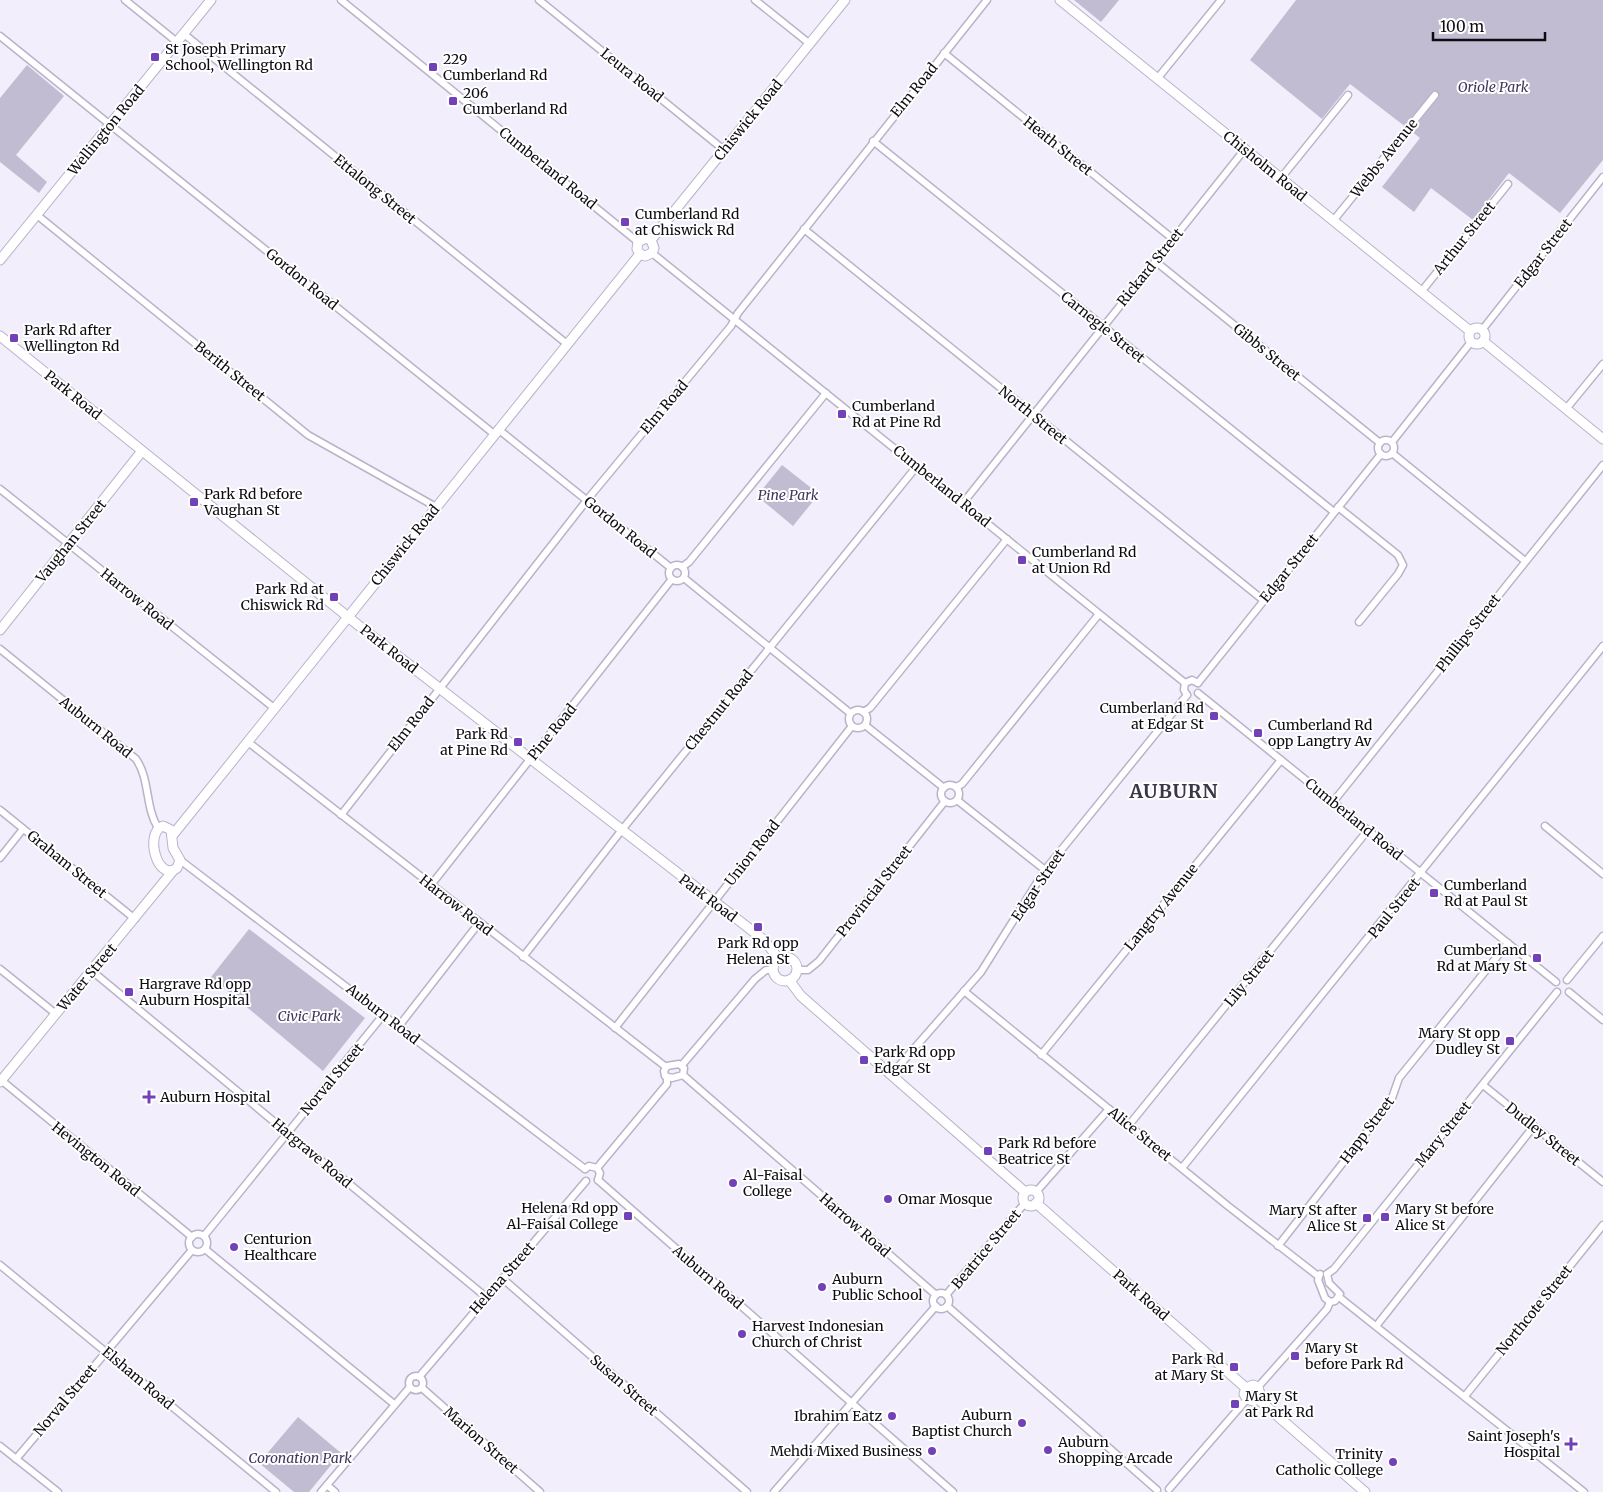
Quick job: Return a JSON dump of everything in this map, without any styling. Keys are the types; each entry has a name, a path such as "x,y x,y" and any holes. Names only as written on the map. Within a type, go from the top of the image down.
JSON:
{"street":[{"path":"125,0 177,42"},
{"name":"Wellington Road","path":"0,260 211,0"},
{"name":"Cumberland Road","path":"341,0 638,242"},
{"name":"Leura Road","path":"539,0 724,150"},
{"path":"755,0 810,44"},
{"name":"Chiswick Road","path":"651,240 845,0"},
{"name":"Elm Road","path":"341,815 438,688 587,500 735,319 873,141 987,0"},
{"name":"Chisholm Road","path":"1060,0 1470,331"},
{"path":"1157,79 1221,0"},
{"name":"Ettalong Street","path":"184,34 567,344"},
{"name":"Gordon Road","path":"0,36 496,432 587,500 671,568"},
{"name":"Heath Street","path":"944,53 1173,239"},
{"path":"1281,178 1348,95"},
{"name":"Webbs Avenue","path":"1333,221 1435,95"},
{"name":"Carnegie Street","path":"873,141 1102,326 1336,510 1398,555 1403,565 1398,574 1359,622"},
{"name":"Rickard Street","path":"963,503 1102,326 1245,150"},
{"name":"Edgar Street","path":"1482,330 1603,177"},
{"name":"Arthur Street","path":"1421,292 1508,184"},
{"name":"Berith Street","path":"37,216 308,434 436,507"},
{"name":"North Street","path":"804,229 1264,600"},
{"path":"646,238 651,240 654,245 652,253 644,256 640,254 637,249 638,242 646,238"},
{"name":"Cumberland Road","path":"652,253 1185,683"},
{"name":"Chiswick Road","path":"172,836 640,254"},
{"name":"Gibbs Street","path":"1155,261 1380,443"},
{"path":"1476,328 1482,330 1485,335 1483,341 1477,344 1471,342 1468,337 1470,331 1476,328"},
{"name":"Park Road","path":"0,336 347,617 621,832 764,940 779,959"},
{"path":"1483,341 1603,439"},
{"path":"1392,442 1471,342"},
{"path":"1566,409 1603,364"},
{"path":"682,567 689,562 826,393"},
{"path":"1385,440 1392,442 1394,447 1392,453 1387,456 1381,454 1378,449 1380,443 1385,440"},
{"name":"Vaughan Street","path":"0,630 142,452"},
{"path":"1392,453 1525,561"},
{"name":"Edgar Street","path":"1198,683 1381,454"},
{"name":"Phillips Street","path":"1333,802 1603,464"},
{"name":"Chestnut Road","path":"524,957 769,647 917,466"},
{"name":"Harrow Road","path":"0,489 274,708"},
{"path":"865,725 857,728 852,726 848,719 850,713 855,710 864,712 870,708 1007,539"},
{"path":"676,565 682,567 686,572 684,578 679,581 672,579 669,575 671,568 676,565"},
{"path":"684,578 850,713"},
{"name":"Pine Road","path":"431,885 672,579"},
{"path":"956,787 962,784 1099,614"},
{"name":"Paul Street","path":"1182,1168 1422,873 1603,646"},
{"name":"Auburn Road","path":"0,649 136,759 142,773 152,815 158,828"},
{"path":"1192,680 1198,683 1200,688 1198,693 1194,696 1187,695 1184,690 1185,683 1192,680"},
{"name":"Cumberland Road","path":"1198,693 1556,982"},
{"name":"Edgar Street","path":"891,1075 964,991 996,950 1045,870 1187,695"},
{"path":"864,712 867,719 865,725"},
{"path":"865,725 944,788"},
{"name":"Union Road","path":"615,1028 852,726"},
{"name":"Harrow Road","path":"248,742 666,1068"},
{"name":"Langtry Avenue","path":"1041,1055 1281,760"},
{"path":"951,785 956,787 960,794 957,800 950,803 945,801 942,796 944,788 951,785"},
{"path":"957,800 1045,870"},
{"name":"Provincial Street","path":"797,970 808,970 819,961 945,801"},
{"name":"Graham Street","path":"0,810 135,919"},
{"path":"172,872 162,869 158,862 154,840 158,828 163,826 169,828 173,848 180,860"},
{"path":"1545,826 1603,874"},
{"path":"0,858 23,829"},
{"name":"Lily Street","path":"1130,1125 1368,830"},
{"name":"Auburn Road","path":"180,860 585,1169"},
{"name":"Water Street","path":"0,1081 177,868 180,860"},
{"path":"399,1026 479,923"},
{"path":"1567,980 1603,936"},
{"name":"Happ Street","path":"1278,1246 1391,1101 1399,1078 1508,943"},
{"path":"779,959 791,959 797,970 789,980 779,980 773,970 774,964 779,959"},
{"path":"0,968 56,1014"},
{"path":"597,1168 667,1084 664,1072 666,1068 682,1065 755,979 766,970 773,970"},
{"name":"Hargrave Road","path":"92,971 486,1297"},
{"path":"1563,978 1567,980 1571,987 1569,992 1564,995 1557,992 1554,986 1556,982 1563,978"},
{"path":"789,980 801,996 1025,1192"},
{"name":"Alice Street","path":"964,991 1109,1110 1318,1276"},
{"name":"Mary Street","path":"1327,1274 1334,1269 1557,992"},
{"path":"1569,992 1603,1020"},
{"name":"Norval Street","path":"204,1236 384,1014"},
{"path":"667,1078 683,1075 685,1069 682,1065"},
{"name":"Harrow Road","path":"683,1075 936,1295"},
{"name":"Hevington Road","path":"0,1081 192,1237"},
{"name":"Dudley Street","path":"1483,1085 1603,1182"},
{"path":"1036,1192 1109,1110"},
{"path":"1377,1325 1534,1126"},
{"path":"590,1166 597,1168 600,1172 598,1180 593,1182 586,1181 584,1176 585,1169 590,1166"},
{"name":"Auburn Road","path":"598,1180 954,1492"},
{"name":"Helena Street","path":"419,1377 586,1181"},
{"path":"1025,1192 1029,1190 1036,1192"},
{"path":"1025,1192 1023,1197 1024,1203 1029,1206 1036,1203 1038,1196 1036,1192"},
{"name":"Beatrice Street","path":"946,1295 1024,1203"},
{"name":"Park Road","path":"1036,1203 1246,1388"},
{"name":"Northcote Street","path":"1465,1396 1603,1225"},
{"path":"196,1235 204,1236 207,1244 205,1249 199,1252 192,1250 189,1242 192,1237 196,1235"},
{"path":"205,1249 394,1404"},
{"name":"Norval Street","path":"16,1459 192,1250"},
{"name":"Elsham Road","path":"0,1265 276,1492"},
{"path":"1330,1302 1325,1298 1317,1279 1322,1273 1327,1274 1329,1283 1338,1290 1339,1297 1377,1325 1584,1492"},
{"name":"Susan Street","path":"502,1278 747,1492"},
{"path":"936,1306 934,1302 936,1295 942,1293 949,1299 947,1306"},
{"path":"1258,1387 1327,1309 1330,1302 1339,1297"},
{"path":"774,1492 936,1306"},
{"path":"936,1306 943,1308 947,1306"},
{"path":"947,1306 1156,1491 1163,1487 1170,1491 1247,1399"},
{"path":"320,1492 410,1387 411,1378 419,1377 423,1382 422,1388 415,1391 410,1387"},
{"path":"1258,1387 1253,1385 1246,1388 1244,1394 1247,1399 1253,1401 1258,1399"},
{"path":"1258,1387 1260,1394 1258,1399"},
{"name":"Marion Street","path":"422,1388 540,1492"},
{"path":"1258,1399 1365,1492"},
{"path":"0,1446 58,1492"},
{"path":"327,1485 335,1492"}],"green space":[{"path":"1074,0 1119,0 1101,22"},
{"name":"Oriole Park","path":"1296,0 1603,0 1603,160 1560,213 1509,173 1473,220 1431,188 1414,212 1382,187 1420,138 1350,84 1322,119 1250,60"},
{"path":"27,65 64,96 16,155 47,182 39,193 0,162 0,98"},
{"name":"Pine Park","path":"782,465 819,494 793,526 757,496"},
{"name":"Civic Park","path":"249,929 365,1018 323,1071 211,977"},
{"name":"Coronation Park","path":"298,1417 341,1453 309,1492 294,1492 259,1463"}],"place":[{"name":"St Joseph Primary School, Wellington Rd","path":"155,57"},
{"name":"229 Cumberland Rd","path":"433,67"},
{"name":"206 Cumberland Rd","path":"453,101"},
{"name":"Cumberland Rd at Chiswick Rd","path":"625,222"},
{"name":"Park Rd after Wellington Rd","path":"14,338"},
{"name":"Cumberland Rd at Pine Rd","path":"842,414"},
{"name":"Park Rd before Vaughan St","path":"194,502"},
{"name":"Cumberland Rd at Union Rd","path":"1022,560"},
{"name":"Park Rd at Chiswick Rd","path":"334,597"},
{"name":"Cumberland Rd at Edgar St","path":"1214,716"},
{"name":"Cumberland Rd opp Langtry Av","path":"1258,733"},
{"name":"Park Rd at Pine Rd","path":"518,742"},
{"name":"Cumberland Rd at Paul St","path":"1434,893"},
{"name":"Park Rd opp Helena St","path":"758,927"},
{"name":"Cumberland Rd at Mary St","path":"1537,958"},
{"name":"Hargrave Rd opp Auburn Hospital","path":"129,992"},
{"name":"Mary St opp Dudley St","path":"1510,1041"},
{"name":"Park Rd opp Edgar St","path":"864,1060"},
{"name":"Auburn Hospital","path":"149,1097"},
{"name":"Park Rd before Beatrice St","path":"988,1151"},
{"name":"Al-Faisal College","path":"733,1183"},
{"name":"Omar Mosque","path":"888,1199"},
{"name":"Helena Rd opp Al-Faisal College","path":"628,1216"},
{"name":"Mary St before Alice St","path":"1385,1217"},
{"name":"Mary St after Alice St","path":"1367,1218"},
{"name":"Centurion Healthcare","path":"234,1247"},
{"name":"Auburn Public School","path":"822,1287"},
{"name":"Harvest Indonesian Church of Christ","path":"742,1334"},
{"name":"Mary St before Park Rd","path":"1295,1356"},
{"name":"Park Rd at Mary St","path":"1234,1367"},
{"name":"Mary St at Park Rd","path":"1235,1404"},
{"name":"Ibrahim Eatz","path":"892,1416"},
{"name":"Auburn Baptist Church","path":"1022,1423"},
{"name":"Saint Joseph's Hospital","path":"1571,1444"},
{"name":"Auburn Shopping Arcade","path":"1048,1450"},
{"name":"Mehdi Mixed Business","path":"932,1451"},
{"name":"Trinity Catholic College","path":"1393,1462"}],"district":[{"name":"AUBURN","path":"1174,791"}]}
